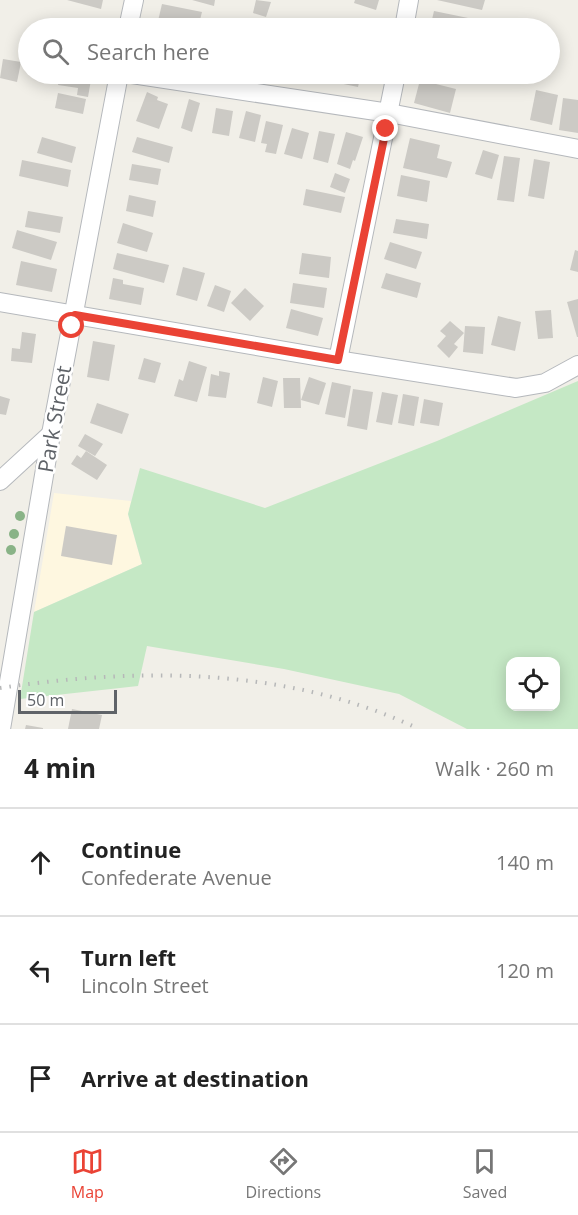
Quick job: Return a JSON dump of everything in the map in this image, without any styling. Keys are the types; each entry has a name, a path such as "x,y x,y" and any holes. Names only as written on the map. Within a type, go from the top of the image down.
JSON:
{"street":[{"path":"130,18 134,0"},
{"path":"405,18 408,0"},
{"name":"Park Street","path":"1,729 51,434 117,84"},
{"path":"198,84 389,113 578,149"},
{"path":"338,360 394,84"},
{"path":"0,302 516,388 545,383 578,365"},
{"path":"0,481 51,434"}],"shaded area":[{"path":"54,493 131,501 128,515 142,564 34,612"}],"green space":[{"path":"578,381 578,729 467,729 399,694 284,669 147,646 138,686 20,699 34,612 142,564 128,514 140,468 265,508 437,441"}],"building":[{"path":"67,0 103,0 101,9"},
{"path":"192,0 215,0 214,6"},
{"path":"256,0 271,2 266,17 253,13"},
{"path":"355,0 379,0 376,10 354,3"},
{"path":"437,0 485,0 482,10"},
{"path":"162,4 202,12 200,18 159,18"},
{"path":"434,11 468,18 432,18"},
{"path":"3,59 18,62 17,82 0,78"},
{"path":"90,84 88,97 77,95 78,88 58,85"},
{"path":"344,84 359,84 358,87"},
{"path":"419,84 436,84 456,89 450,113 414,103"},
{"path":"536,90 558,95 552,125 530,120"},
{"path":"147,92 158,97 157,100 168,104 159,129 136,121"},
{"path":"58,93 86,99 83,114 55,108"},
{"path":"563,98 578,100 578,133 559,130"},
{"path":"189,99 200,103 192,132 181,128"},
{"path":"216,108 233,111 229,136 212,133"},
{"path":"246,111 261,115 255,142 239,138"},
{"path":"266,121 283,125 276,154 265,152 267,144 261,143"},
{"path":"292,128 309,133 302,159 284,154"},
{"path":"319,131 335,134 328,163 313,159"},
{"path":"346,132 363,137 350,169 337,164"},
{"path":"42,137 76,147 72,163 37,153"},
{"path":"137,137 173,147 169,163 132,152"},
{"path":"410,138 440,145 437,158 452,162 447,178 403,168"},
{"path":"483,150 499,155 492,179 475,174"},
{"path":"504,156 520,158 514,202 497,200"},
{"path":"534,159 550,162 544,199 528,196"},
{"path":"22,160 71,170 68,187 19,176"},
{"path":"132,164 161,169 158,185 129,180"},
{"path":"335,173 350,179 345,193 330,187"},
{"path":"401,175 430,181 427,202 397,196"},
{"path":"306,189 345,197 341,213 303,205"},
{"path":"129,195 156,201 153,217 126,211"},
{"path":"28,211 63,217 60,233 25,227"},
{"path":"396,219 429,224 427,239 393,233"},
{"path":"123,223 153,233 147,252 117,243"},
{"path":"17,230 57,242 51,260 12,248"},
{"path":"390,242 422,252 416,269 384,259"},
{"path":"575,250 578,251 578,272 570,270"},
{"path":"117,253 169,265 164,283 113,269"},
{"path":"302,253 331,257 329,278 299,274"},
{"path":"21,261 57,269 52,292 16,285"},
{"path":"183,267 205,273 197,301 176,295"},
{"path":"386,273 421,283 417,298 381,288"},
{"path":"113,278 123,280 123,284 144,288 141,305 109,299"},
{"path":"293,283 327,288 324,308 290,303"},
{"path":"215,285 231,291 224,312 207,306"},
{"path":"245,288 264,306 250,321 231,303"},
{"path":"578,299 578,337 577,337 567,302"},
{"path":"291,309 323,318 318,336 286,328"},
{"path":"551,310 553,338 538,339 535,311"},
{"path":"498,316 521,322 515,351 491,345"},
{"path":"450,321 464,333 454,344 458,347 449,358 437,346 446,336 440,331"},
{"path":"465,326 485,327 483,354 463,352"},
{"path":"22,332 36,334 32,363 11,361 12,348 20,349"},
{"path":"93,341 115,345 109,381 87,377"},
{"path":"144,358 161,363 155,383 138,379"},
{"path":"189,361 207,367 197,402 174,396 179,379 183,381"},
{"path":"219,371 230,373 226,398 208,396 211,374 219,376"},
{"path":"263,377 278,381 272,407 257,403"},
{"path":"309,377 326,383 319,405 301,400"},
{"path":"283,378 300,378 301,408 284,408"},
{"path":"332,382 351,386 345,418 325,414"},
{"path":"353,389 373,392 367,430 347,426"},
{"path":"382,392 398,395 392,425 376,422"},
{"path":"403,394 419,397 414,426 398,423"},
{"path":"0,396 10,399 6,415 0,414"},
{"path":"424,399 443,403 439,426 420,423"},
{"path":"97,403 129,414 122,434 90,423"},
{"path":"85,434 103,444 95,456 78,446"},
{"path":"86,451 107,465 97,480 71,464 77,455 81,458"},
{"path":"66,526 117,535 112,565 61,556"},
{"path":"72,709 102,715 99,729 68,729"},
{"path":"26,725 43,728 43,729 25,729"}],"railway":[{"path":"0,688 106,677 160,675 213,677 266,683 318,693 369,709 419,729"}],"route":[{"path":"72,326 75,315 338,360 386,129"}]}
